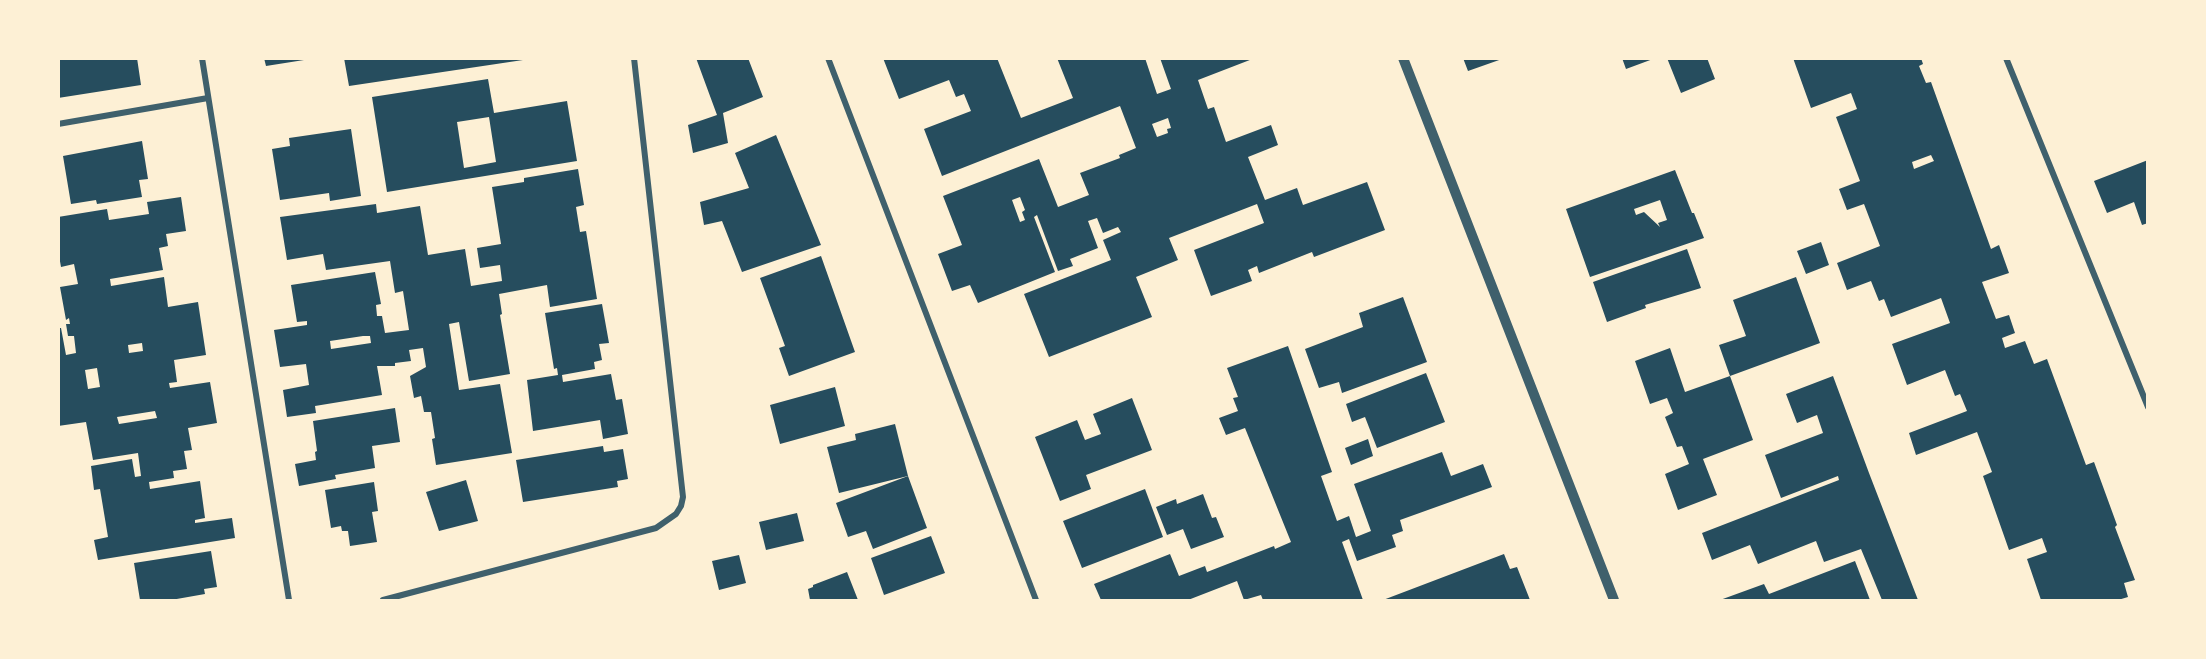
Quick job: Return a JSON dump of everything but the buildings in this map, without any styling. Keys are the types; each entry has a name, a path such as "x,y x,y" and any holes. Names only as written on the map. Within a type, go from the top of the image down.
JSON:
{"street":[{"path":"202,58 289,600"},
{"path":"383,600 656,528 676,514 683,497 634,58"},
{"path":"828,58 1036,600"},
{"path":"1403,58 1614,600"},
{"path":"2006,58 2148,407"},
{"path":"58,124 208,98"}]}
